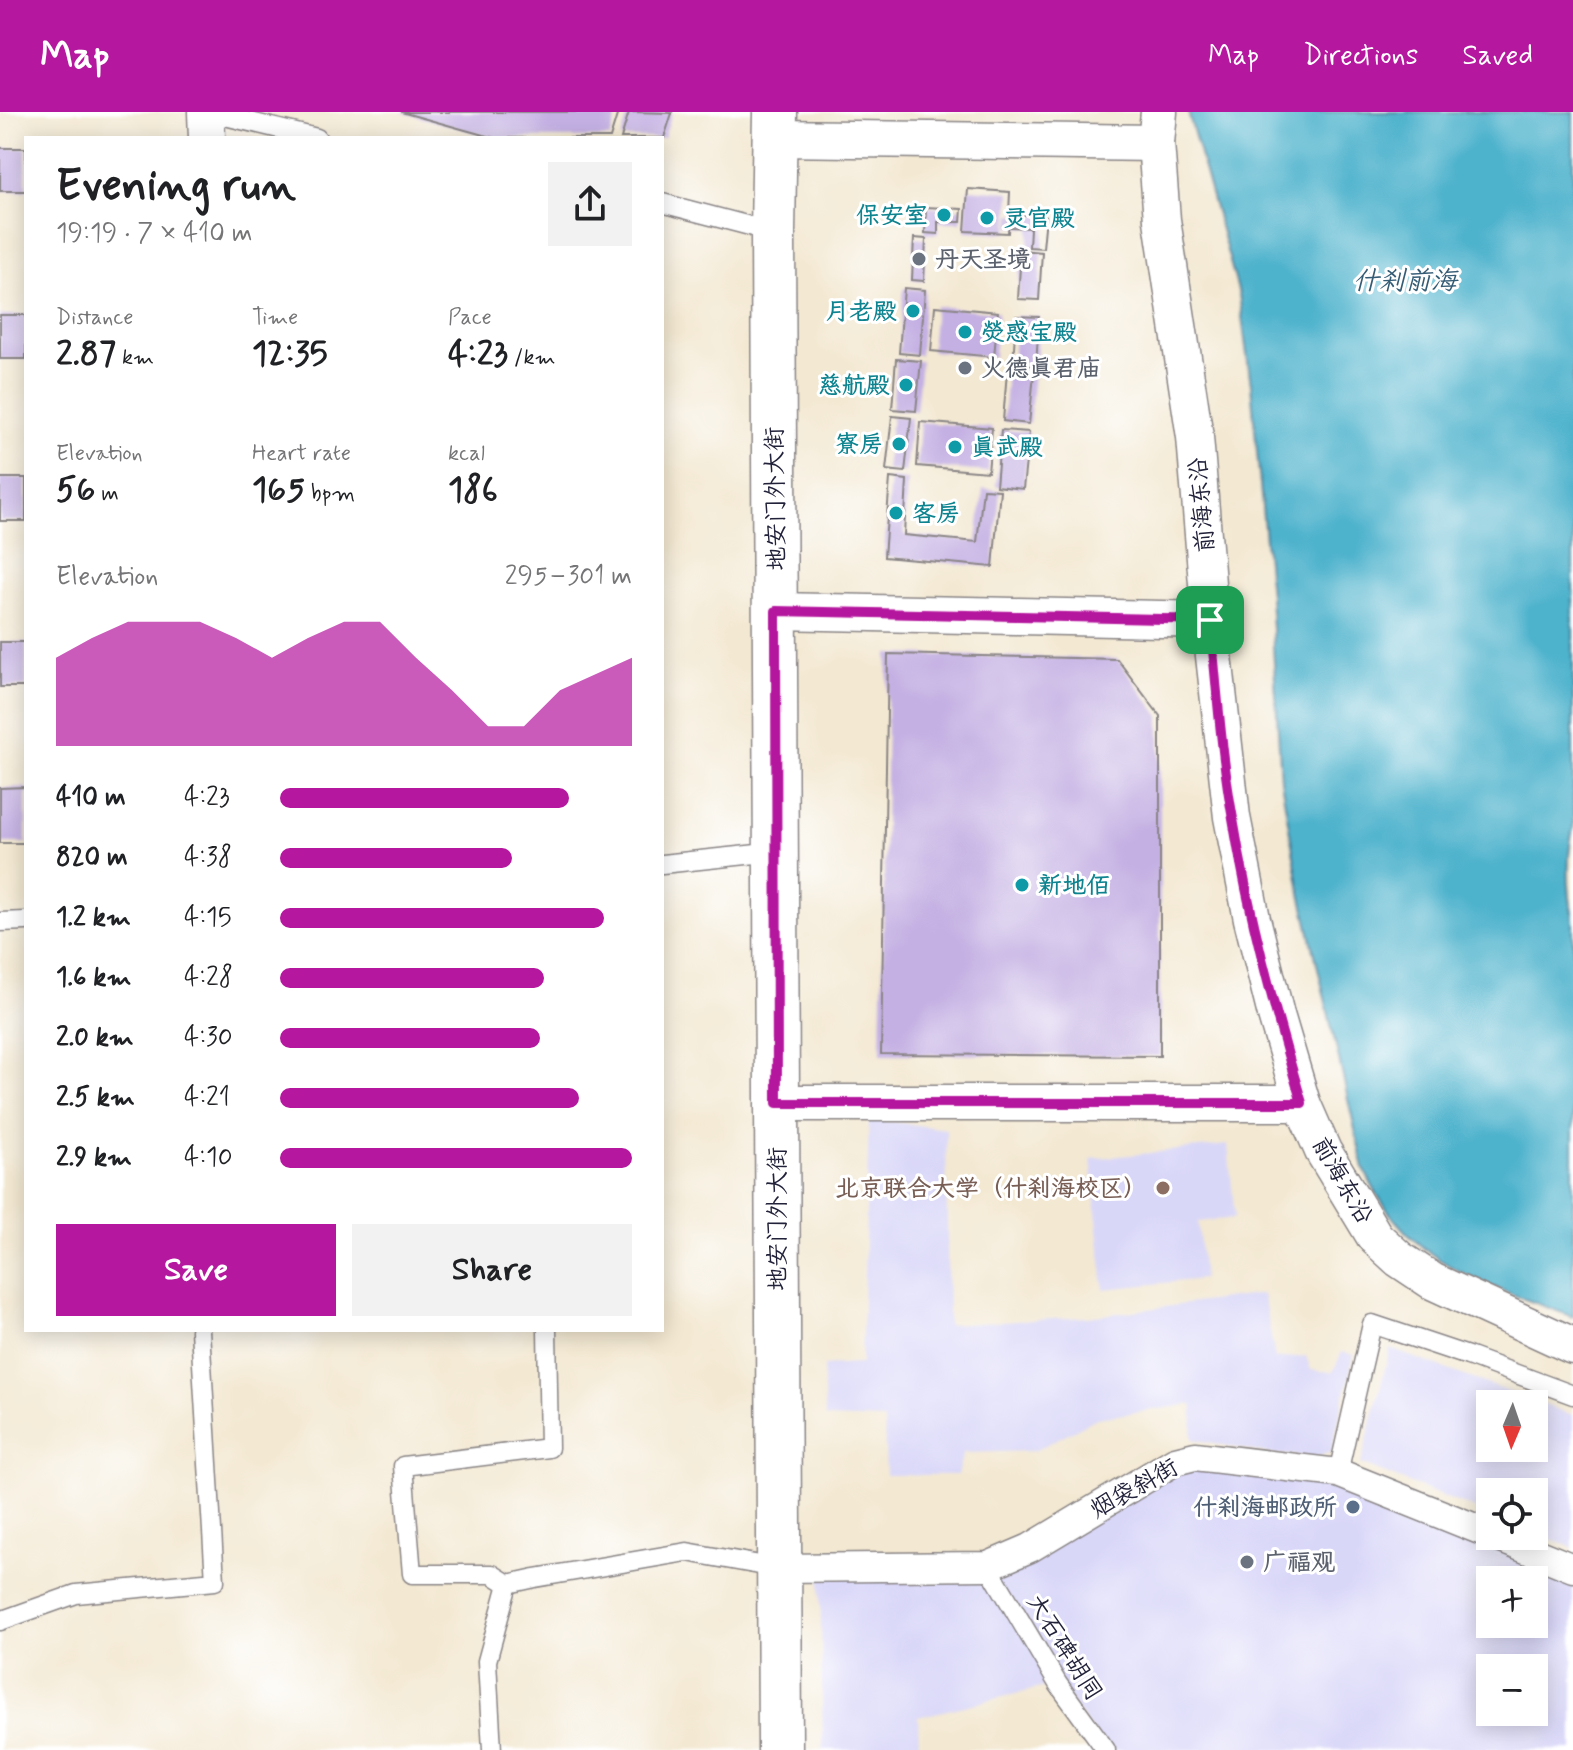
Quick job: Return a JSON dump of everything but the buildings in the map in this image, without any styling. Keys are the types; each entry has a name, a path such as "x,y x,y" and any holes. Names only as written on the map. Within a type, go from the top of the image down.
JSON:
{"main road":[{"name":"地安门外大街","path":"775,125 777,1568 780,1750"}],"street":[{"path":"207,112 207,136"},
{"path":"775,125 1158,127"},
{"name":"前海东沿","path":"1158,127 1165,247 1195,437 1210,620 1238,846 1252,919 1302,1103 1323,1151 1375,1237 1399,1259 1432,1281 1573,1346"},
{"path":"776,611 1210,620"},
{"path":"777,1103 1302,1103"},
{"name":"烟袋斜街","path":"777,1568 988,1566 1030,1548 1175,1461 1195,1456 1338,1473 1476,1529"},
{"name":"烟袋斜街","path":"1529,1550 1573,1568"}],"lane":[{"path":"207,112 309,136"},
{"path":"664,204 773,232"},
{"path":"664,864 776,852"},
{"path":"0,922 24,921"},
{"path":"1338,1473 1372,1324 1573,1395"},
{"path":"0,1621 76,1594 215,1581 200,1332"},
{"path":"547,1332 549,1448 403,1466 412,1574 492,1574 508,1584 687,1552 777,1568"},
{"name":"大石碑胡同","path":"988,1566 1058,1684 1092,1735 1106,1750"},
{"path":"492,1750 487,1661 508,1584"}],"shaded area":[{"path":"869,1119 946,1129 948,1325 1088,1317 1263,1294 1275,1359 1306,1356 1311,1370 1333,1372 1342,1352 1354,1355 1331,1452 1317,1457 1269,1454 1192,1439 1193,1404 1097,1418 1034,1451 963,1453 957,1475 886,1475 884,1420 825,1418 823,1366 861,1364"},
{"name":"北京联合大学（什刹海校区）","path":"1228,1145 1235,1218 1198,1222 1203,1279 1104,1289 1091,1159"},
{"path":"1390,1349 1504,1390 1476,1390 1476,1462 1548,1462 1548,1406 1573,1415 1573,1548 1548,1538 1548,1478 1476,1478 1476,1509 1361,1464"},
{"path":"1175,1461 1338,1473 1476,1536 1476,1550 1506,1550 1540,1566 1476,1566 1476,1638 1548,1638 1548,1570 1573,1581 1573,1750 1106,1750 1058,1684 918,1717 919,1750 823,1750 820,1567 988,1566"}],"water":[{"name":"什刹前海","path":"1188,112 1573,112 1573,828 1568,874 1573,920 1573,1317 1478,1280 1425,1249 1402,1228 1382,1202 1364,1169 1299,885 1281,781 1270,596 1251,385 1239,294"}],"place":[{"name":"保安室","path":"944,215"},
{"name":"灵官殿","path":"987,218"},
{"name":"丹天圣境","path":"919,259"},
{"name":"月老殿","path":"913,311"},
{"name":"熒惑宝殿","path":"965,332"},
{"name":"火德真君庙","path":"965,368"},
{"name":"慈航殿","path":"906,385"},
{"name":"寮房","path":"899,444"},
{"name":"真武殿","path":"955,447"},
{"name":"客房","path":"896,513"},
{"name":"新地佰","path":"1022,885"},
{"name":"北京联合大学（什刹海校区）","path":"1163,1188"},
{"name":"什刹海邮政所","path":"1353,1507"},
{"name":"广福观","path":"1247,1562"}],"route":[{"path":"776,611 1210,620 1232,817 1252,919 1302,1103 777,1103 776,611"}]}
